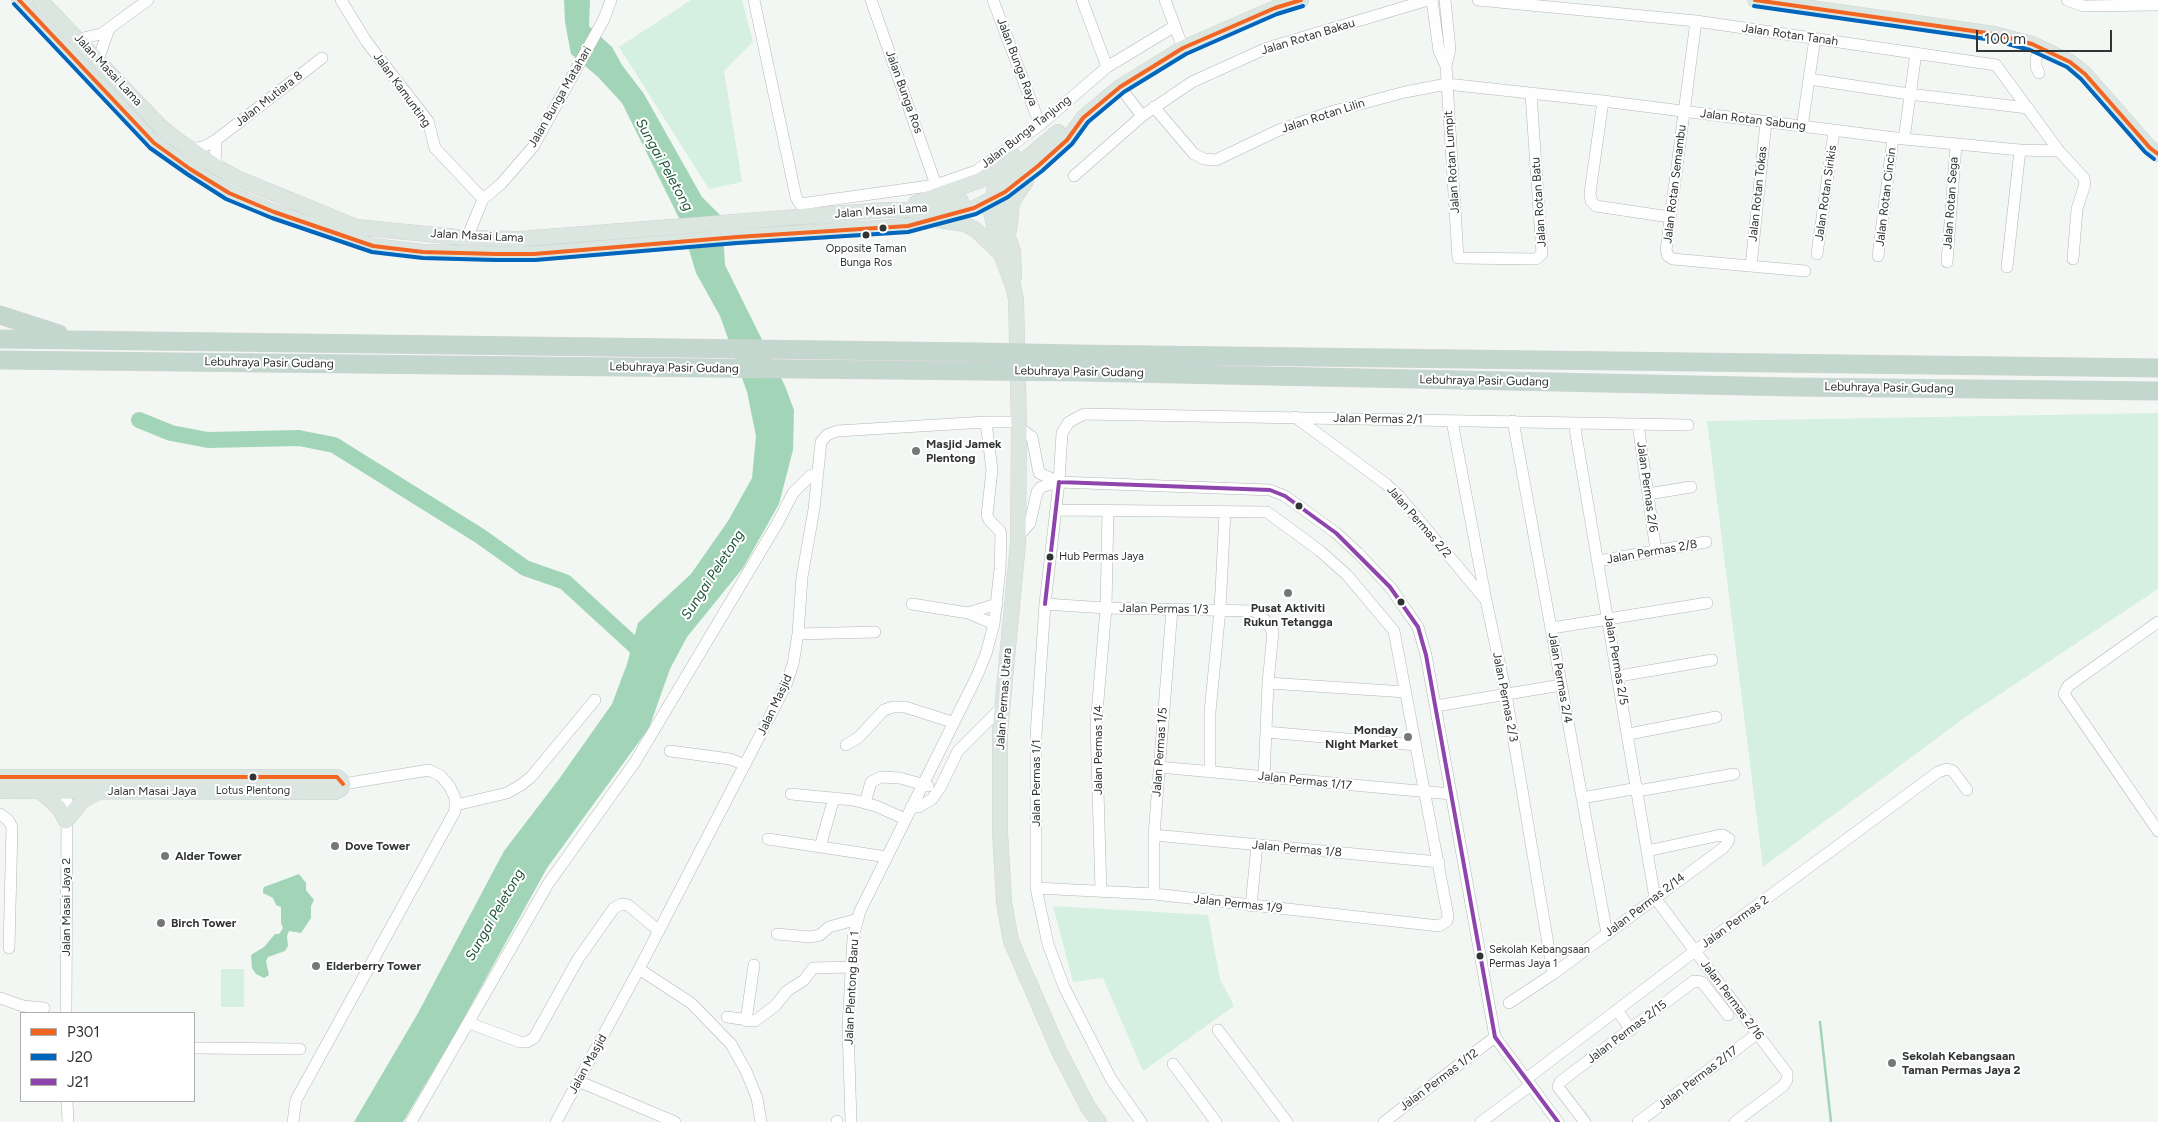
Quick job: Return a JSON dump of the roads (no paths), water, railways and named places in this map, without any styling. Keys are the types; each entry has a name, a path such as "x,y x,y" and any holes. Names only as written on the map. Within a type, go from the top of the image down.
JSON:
{"highway":[{"path":"0,316 78,340"},
{"name":"Lebuhraya Pasir Gudang","path":"0,339 2158,368"},
{"name":"Lebuhraya Pasir Gudang","path":"0,360 1080,372 1793,387 2158,391"},
{"path":"0,368 26,361"}],"main road":[{"name":"Jalan Masai Lama","path":"19,0 154,143 229,193 282,215 372,246 423,252 534,254 668,235"},
{"name":"Jalan Masai Lama","path":"40,0 160,126 215,166 283,198 356,226 467,238 520,239 668,235 735,230 908,226 974,208 1004,192 1038,166 1067,140 1083,118 1120,88 1183,48 1274,4 1301,0"},
{"path":"1755,0 1994,34 2041,48 2070,62 2085,74 2150,148 2158,154"},
{"path":"885,210 916,203 981,180 1037,142 1083,118"},
{"path":"992,199 995,188 1002,179 1058,132"},
{"path":"1008,237 1012,202 1018,191 1038,166"},
{"name":"Jalan Masai Lama","path":"735,230 885,210 914,210 943,206 981,197 992,199"},
{"name":"Jalan Permas Utara","path":"992,199 997,204 1008,237 1014,263 1013,286"},
{"name":"Jalan Permas Utara","path":"992,199 991,213 1001,254 1016,298 1019,425 1018,537 1000,732 1000,832 1004,902 1011,941 1058,1052 1088,1107 1099,1122"},
{"path":"934,219 965,224 976,230 1001,254"},
{"name":"Jalan Masai Jaya","path":"0,776 68,787 100,791 335,792 341,789 343,784 337,777 68,787 40,791 0,791"},
{"path":"40,791 59,808 66,821 82,801 100,791"}],"street":[{"path":"79,39 101,34 110,29 148,0"},
{"name":"Jalan Kamunting","path":"341,0 366,41 428,121 435,148 483,199"},
{"name":"Jalan Bunga Matahari","path":"467,238 483,199 501,184 533,147 604,19 611,0"},
{"name":"Jalan Bunga Tanjung","path":"754,0 796,197 800,204 936,186 976,170 1040,124 1107,67 1175,26"},
{"name":"Jalan Bunga Ros","path":"871,0 936,186"},
{"name":"Jalan Bunga Raya","path":"993,0 1040,124"},
{"path":"1082,0 1107,67"},
{"path":"1165,0 1183,48"},
{"name":"Jalan Rotan Bakau","path":"1074,176 1142,116 1192,82 1267,48 1428,0"},
{"name":"Jalan Rotan Lumpit","path":"1432,0 1439,51 1446,66"},
{"name":"Jalan Rotan Lumpit","path":"1445,0 1450,49 1446,66 1458,258"},
{"name":"Jalan Rotan Tanah","path":"1478,0 1696,21 1996,65 2059,151 2084,178 2085,184 2077,209 2073,259"},
{"path":"2067,0 2083,6 2154,3"},
{"name":"Jalan Rotan Semambu","path":"1696,21 1666,250 1668,256 1673,259 1751,266"},
{"path":"98,60 110,29"},
{"path":"1802,127 1815,38"},
{"path":"2039,73 2036,59 2041,48"},
{"name":"Jalan Rotan Cincin","path":"1878,256 1898,139 1909,94 1916,53"},
{"name":"Jalan Mutiara 8","path":"190,149 204,147 216,140 322,58"},
{"path":"1809,79 1909,94 2028,108"},
{"name":"Jalan Rotan Lilin","path":"1154,107 1194,154 1204,159 1216,160 1280,130 1334,111 1405,92 1447,84"},
{"name":"Jalan Rotan Sabung","path":"1447,84 1603,101 1898,139 2020,150 2059,151"},
{"path":"1120,88 1142,116"},
{"name":"Jalan Rotan Batu","path":"1458,258 1536,258 1542,254 1531,94"},
{"path":"1603,101 1590,202 1596,206 1670,217"},
{"name":"Jalan Rotan Tokas","path":"1751,266 1766,122"},
{"name":"Jalan Rotan Sirikis","path":"1817,254 1834,131"},
{"path":"215,166 216,140"},
{"name":"Jalan Rotan Sega","path":"1947,262 1956,144"},
{"path":"2007,267 2020,150"},
{"path":"1751,266 1805,270"},
{"name":"Jalan Permas 2/1","path":"1069,422 1084,414 1688,425"},
{"name":"Jalan Permas 2/2","path":"1295,417 1400,496 1486,600"},
{"name":"Jalan Permas 2/3","path":"1452,421 1506,694 1553,974"},
{"name":"Jalan Permas 2/4","path":"1513,421 1607,934"},
{"name":"Jalan Masjid","path":"556,1122 639,969 786,686 793,664 798,634 802,577 814,509 821,442 826,435 837,431 986,422 1019,425"},
{"name":"Jalan Plentong Baru 1","path":"851,1122 848,1027 853,938 860,911 952,722 976,678 986,654 994,624 1001,535 987,515 992,470 986,422"},
{"name":"Jalan Permas 1/1","path":"1069,422 1062,433 1060,482 1046,604 1036,735 1036,888 1048,944 1064,987 1111,1079 1141,1122"},
{"name":"Jalan Permas 2/5","path":"1574,423 1619,676 1655,898"},
{"name":"Jalan Permas 2/6","path":"1638,424 1656,551"},
{"path":"1019,425 1032,437 1038,473 1060,482"},
{"path":"411,1122 470,1023 548,884 635,762 778,524 793,493 810,476 818,473"},
{"path":"1018,537 1030,523 1037,492 1041,487 1060,482 1270,490 1285,496 1336,533 1358,553 1405,606 1418,627 1423,641 1495,1038 1558,1122"},
{"path":"1648,494 1691,487"},
{"path":"1056,510 1267,512 1320,550 1347,575 1394,631 1439,862"},
{"name":"Jalan Permas 1/4","path":"1101,891 1096,724 1106,608 1108,511"},
{"path":"1210,772 1210,712 1220,610 1225,512"},
{"name":"Jalan Permas 2/8","path":"1598,561 1706,542"},
{"path":"1552,628 1707,603"},
{"path":"912,604 968,612 994,624"},
{"path":"968,612 997,604"},
{"name":"Jalan Permas 1/3","path":"1046,604 1106,608 1255,612 1265,620 1273,632 1268,683"},
{"name":"Jalan Permas 1/5","path":"1154,894 1154,835 1172,609"},
{"path":"2158,622 2068,686 2064,694 2158,831"},
{"path":"798,634 875,632"},
{"path":"1619,676 1712,660"},
{"path":"1264,777 1268,683 1406,692"},
{"path":"1436,706 1561,685"},
{"path":"456,804 507,793 521,785 531,777 595,700"},
{"path":"846,745 859,737 884,710 893,707 905,707 952,722"},
{"path":"912,807 919,808 926,805 940,788 958,750 1001,708"},
{"path":"1628,734 1716,718"},
{"path":"958,750 982,736 1000,732"},
{"path":"1266,732 1416,745"},
{"path":"670,751 730,760 745,765"},
{"name":"Jalan Permas 1/17","path":"1159,767 1451,794"},
{"name":"Jalan Permas 2","path":"1481,1122 1617,1010 1938,772 1947,768 1953,772 1967,790"},
{"path":"293,1122 296,1100 455,811 456,804 453,792 446,781 429,770 343,784"},
{"path":"1582,798 1734,774"},
{"path":"865,803 871,782 875,779 900,778 940,788"},
{"name":"Jalan Masai Jaya 2","path":"66,1012 66,821 68,787"},
{"path":"791,794 865,803 905,819"},
{"path":"820,847 834,798"},
{"path":"0,814 8,820 12,827 9,948"},
{"name":"Jalan Permas 1/8","path":"1154,835 1439,862"},
{"name":"Jalan Permas 2/14","path":"1509,1003 1553,974 1723,848 1728,839 1723,835 1716,836 1647,851"},
{"path":"768,838 886,857"},
{"path":"1251,906 1257,845"},
{"name":"Jalan Permas 1/9","path":"1036,888 1154,894 1439,926 1447,921 1448,916 1439,862"},
{"name":"Jalan Permas 2/16","path":"1655,898 1787,1073 1787,1080 1783,1086 1735,1122"},
{"path":"470,1023 520,1042 527,1042 534,1038 578,959 614,908 622,904 628,905 659,931"},
{"path":"777,934 810,937 820,935 829,926 858,919"},
{"path":"746,1021 754,965"},
{"path":"727,1017 755,1021 775,1006 787,991 804,980 813,968 851,967"},
{"path":"639,969 691,1003 731,1044 746,1071 757,1098 761,1122"},
{"name":"Jalan Permas 2/15","path":"1585,1122 1558,1085 1694,981 1702,982 1728,1015"},
{"path":"0,998 24,1006 44,1008"},
{"path":"1617,1010 1631,1030"},
{"path":"1218,1030 1287,1122"},
{"name":"Jalan Permas 2/17","path":"1639,1122 1757,1034"},
{"name":"Jalan Permas 1/12","path":"1384,1122 1495,1038"},
{"path":"195,1048 300,1049"},
{"path":"1173,1064 1216,1122"},
{"path":"578,1081 675,1122"},
{"path":"67,1102 68,1122"}],"water":[{"name":"Sungai Peletong","path":"564,0 590,0 589,26 612,47 622,65 644,94 702,197 722,217 725,265 785,386 794,410 793,450 779,504 743,568 687,637 670,669 649,728 547,868 454,1036 403,1122 354,1122 418,1013 504,851 559,779 612,704 627,664 638,623 691,574 728,521 752,478 756,436 747,392 720,316 696,273 680,220 622,103 598,77 571,54 565,22"},
{"path":"299,874 306,883 306,890 314,900 311,906 311,918 301,933 289,931 287,936 288,946 285,951 268,957 266,961 269,975 264,978 256,974 252,968 251,955 264,947 283,928 281,923 281,907 276,905 273,898 263,893 264,887"}],"waterway":[{"path":"139,420 171,433 208,440 299,438 334,445 480,536 525,568 565,582 649,659"},
{"path":"1820,1022 1831,1122"}],"place":[{"name":"Opposite Taman Bunga Ros","path":"866,235"},
{"name":"Masjid Jamek Plentong","path":"916,451"},
{"name":"Hub Permas Jaya","path":"1050,557"},
{"name":"Pusat Aktiviti Rukun Tetangga","path":"1288,593"},
{"name":"Monday Night Market","path":"1408,737"},
{"name":"Lotus Plentong","path":"253,777"},
{"name":"Dove Tower","path":"335,846"},
{"name":"Alder Tower","path":"165,856"},
{"name":"Birch Tower","path":"161,923"},
{"name":"Sekolah Kebangsaan Permas Jaya 1","path":"1480,956"},
{"name":"Elderberry Tower","path":"316,966"},
{"name":"Sekolah Kebangsaan Taman Permas Jaya 2","path":"1892,1063"}]}
